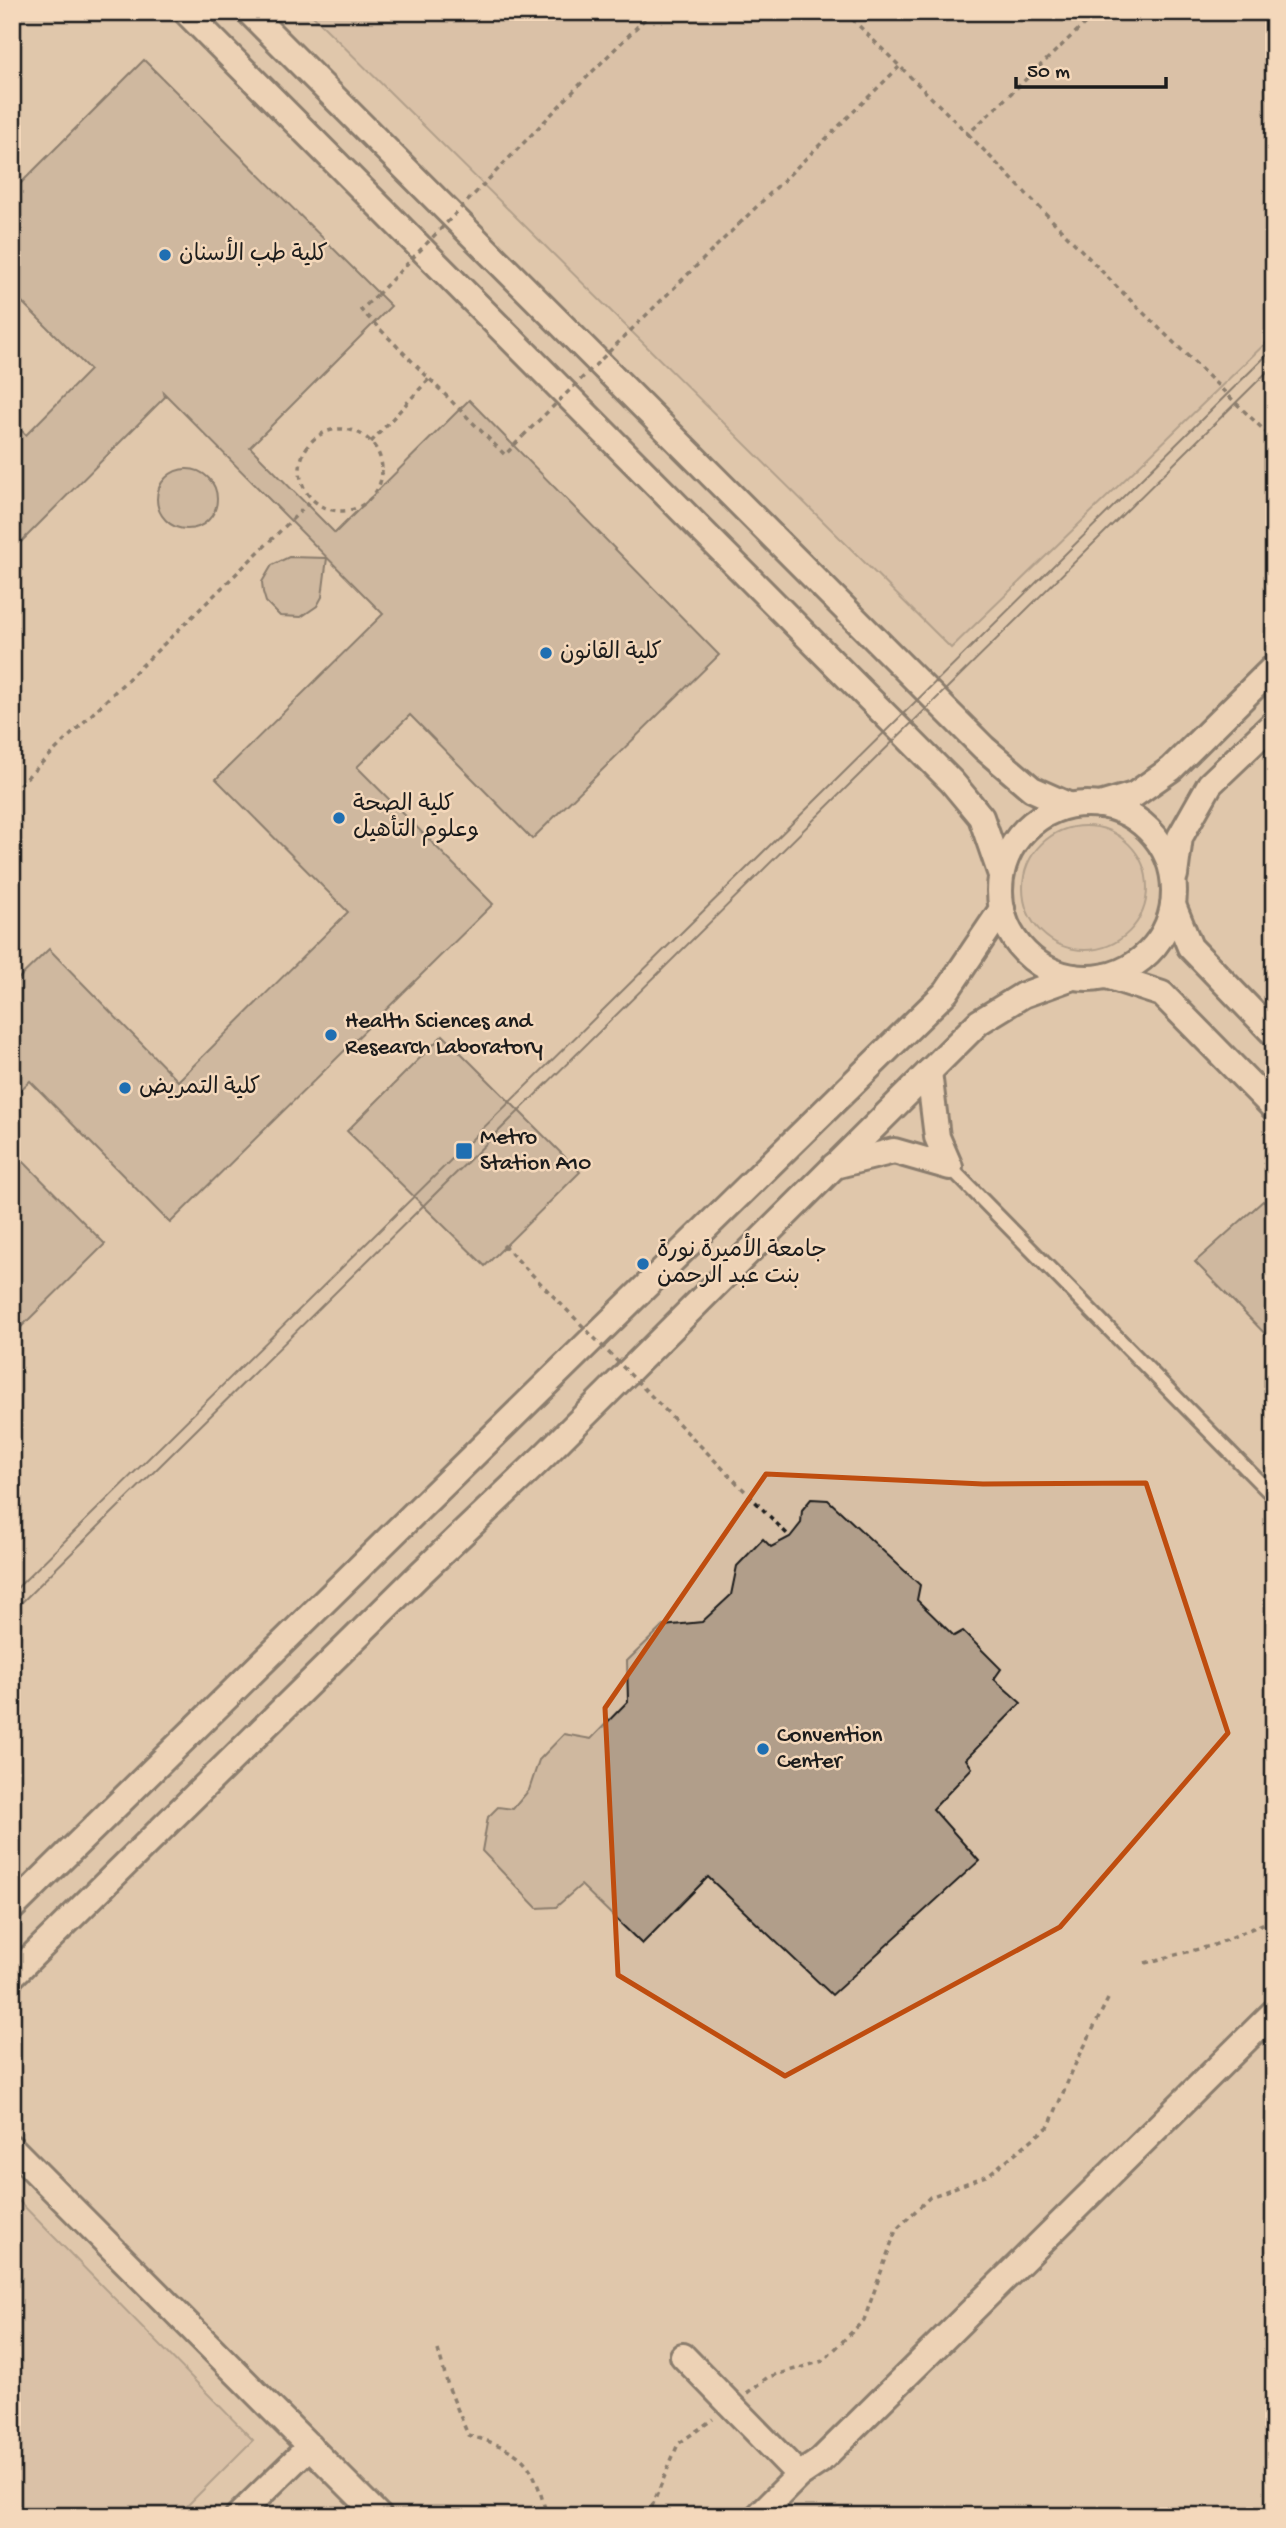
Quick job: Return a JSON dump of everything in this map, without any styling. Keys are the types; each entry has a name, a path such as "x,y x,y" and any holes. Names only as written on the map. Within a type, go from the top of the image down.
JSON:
{"street":[{"path":"186,12 952,782 981,817 1001,875 1002,909 1011,933 1027,954 1048,969 1073,977"},
{"path":"249,12 984,748 1032,789 1068,806"},
{"path":"1001,875 1009,851 1024,830 1044,815 1068,806 1100,805 1134,795 1171,769 1274,667"},
{"path":"12,1976 422,1572 544,1456 979,1022 1023,995 1073,977 1107,976 1131,967 1151,951 1166,929 1174,896 1180,837 1210,784 1274,723"},
{"path":"1100,805 1128,814 1152,833 1167,858 1174,896 1190,947 1274,1034"},
{"path":"12,1908 946,992 1002,909"},
{"path":"1107,976 1162,994 1274,1108"},
{"path":"929,1072 937,1137 950,1167"},
{"path":"833,1166 894,1151 950,1167"},
{"path":"758,2516 799,2475 820,2461 1274,2012"},
{"path":"12,2148 379,2516"},
{"path":"683,2356 799,2475"},
{"path":"238,2516 310,2446"}],"lane":[{"path":"950,1167 1274,1497"}],"path":[{"path":"652,12 361,310 505,456 899,67"},
{"path":"845,12 1123,293 1274,440"},
{"path":"968,134 1097,12"},
{"path":"371,442 429,379"},
{"path":"335,429 360,434 371,442 380,460 381,482 364,504 338,512 312,500 300,477 300,463 312,440 335,429"},
{"path":"12,792 312,500"},
{"path":"503,1245 790,1537"},
{"path":"1145,1963 1214,1945 1274,1919"},
{"path":"648,2516 678,2444 768,2378 823,2361 864,2320 896,2230 930,2197 988,2175 1049,2126 1074,2067 1108,1999"},
{"path":"439,2350 448,2386 468,2435 507,2446 536,2474 547,2516"}],"highlighted area":[{"path":"766,1474 983,1484 1146,1483 1228,1733 1060,1927 785,2076 618,1975 605,1708"}],"shaded area":[{"name":"جامعة الأميرة نورة بنت عبد الرحمن","path":"12,12 1274,12 1274,2516 12,2516"},
{"path":"309,12 1274,12 1274,335 951,648"},
{"path":"1085,826 1109,831 1129,844 1142,864 1147,888 1142,912 1129,932 1109,945 1085,950 1061,945 1041,932 1028,912 1023,888 1028,864 1041,844 1061,831"},
{"path":"12,2194 253,2440 177,2516 12,2516"}],"building":[{"path":"144,60 391,306 250,447 335,533 469,400 719,655 532,839 410,715 357,767 493,904 170,1223 30,1081 12,1098 12,985 49,949 178,1081 348,912 216,779 383,614 164,393 165,397 12,551 12,421 26,435 90,370 12,292 12,192"},
{"path":"181,469 193,469 212,482 217,499 215,511 204,524 193,529 181,529 162,516 157,505 157,493 170,474"},
{"path":"289,557 327,558 322,597 317,606 301,617 280,616 266,602 263,592 262,582 272,565"},
{"name":"Metro Station A10","path":"443,1035 580,1172 485,1266 347,1131"},
{"path":"12,1150 105,1244 12,1336"},
{"path":"1263,1201 1274,1212 1274,1343 1195,1262"},
{"name":"Convention Center","path":"811,1499 828,1500 920,1585 917,1600 954,1636 963,1631 1001,1669 994,1679 1021,1703 966,1759 972,1768 933,1809 979,1861 832,1995 708,1877 642,1944 581,1885 556,1907 537,1908 482,1851 488,1817 498,1807 513,1809 529,1790 539,1760 564,1734 591,1739 628,1701 627,1661 663,1626 702,1622 731,1595 737,1566 763,1539 771,1547 790,1537 801,1523 802,1510"}],"tram line":[{"path":"12,1593 1274,348"},
{"path":"12,1612 1274,365"}],"place":[{"name":"كلية طب الأسنان","path":"165,255"},
{"name":"كلية القانون","path":"546,653"},
{"name":"كلية الصحة وعلوم التأهيل","path":"339,818"},
{"name":"Health Sciences and Research Laboratory","path":"331,1035"},
{"name":"كلية التمريض","path":"125,1088"},
{"name":"Metro Station A10","path":"464,1151"},
{"name":"جامعة الأميرة نورة بنت عبد الرحمن","path":"643,1264"},
{"name":"Convention Center","path":"763,1749"}]}
